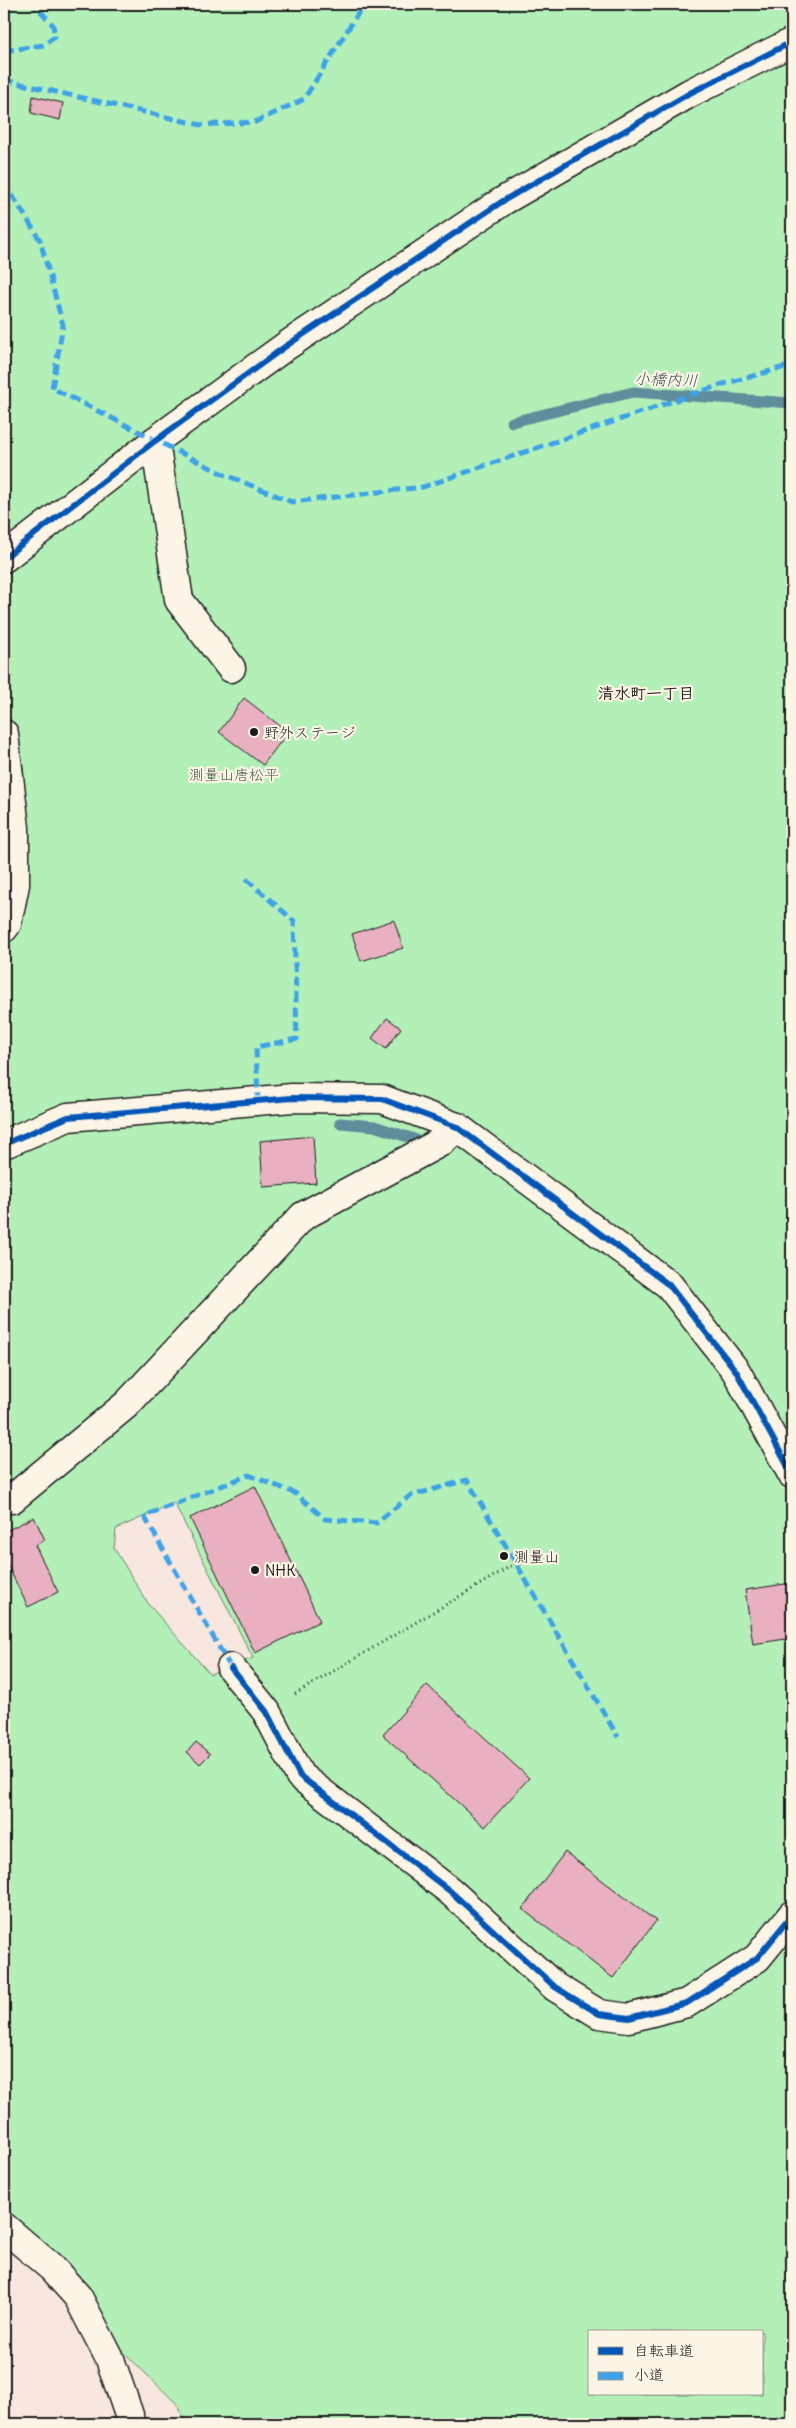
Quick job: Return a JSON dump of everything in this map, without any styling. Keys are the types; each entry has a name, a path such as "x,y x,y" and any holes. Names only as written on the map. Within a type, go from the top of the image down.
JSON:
{"street":[{"path":"4,558 155,441 286,346 502,201 690,93 792,42"},
{"path":"155,441 179,600 231,668"},
{"path":"4,734 14,828 15,886 7,924 4,928"},
{"path":"4,1144 68,1117 292,1098 382,1099 457,1127 669,1285 736,1371 792,1474"},
{"path":"12,1499 127,1404 303,1216 441,1142 457,1127"},
{"path":"231,1668 266,1712 300,1776 450,1891 554,1987 600,2014 629,2018 687,2003 757,1958 792,1915"},
{"path":"4,2227 52,2268 78,2297 110,2359 129,2415 130,2424"}],"path":[{"path":"266,1712 516,1563"}],"green space":[{"name":"測量山唐松平","path":"4,4 792,4 792,2424 186,2424 178,2405 67,2297 4,2247","holes":["174,1503 253,1658 210,1674 149,1605 114,1548 116,1529"]}],"building":[{"path":"33,96 63,103 60,120 31,113"},
{"name":"野外ステージ","path":"244,698 288,732 263,765 219,732"},
{"path":"394,920 403,948 361,961 352,934"},
{"path":"387,1018 401,1028 386,1049 372,1038"},
{"path":"313,1136 316,1183 263,1187 260,1141"},
{"name":"NHK","path":"255,1486 320,1621 255,1653 190,1518"},
{"path":"34,1517 45,1540 35,1545 58,1592 28,1607 7,1564 4,1565 4,1532"},
{"path":"792,1583 792,1638 753,1644 745,1590"},
{"path":"427,1685 529,1778 485,1827 383,1735"},
{"path":"196,1742 210,1754 200,1764 187,1752"},
{"path":"565,1852 656,1921 613,1978 522,1909"}],"waterway":[{"name":"小橋内川","path":"512,422 633,392 792,403"},
{"path":"340,1123 374,1126 414,1139"}],"marked path":[{"path":"4,51 43,45 55,37 53,25 34,4"},
{"path":"4,80 201,125 255,122 304,99 364,4"},
{"path":"4,182 40,240 63,325 52,388 223,474 292,502 423,487 720,385 792,365"},
{"path":"246,879 294,921 297,1039 256,1047 258,1101"},
{"path":"231,1668 144,1516 249,1475 295,1493 325,1519 376,1523 410,1496 467,1480 618,1737"}],"cycle path":[{"path":"4,558 155,441 286,346 503,201 690,93 792,42"},
{"path":"4,1144 68,1117 292,1098 382,1099 457,1127 669,1285 736,1371 792,1474"},
{"path":"231,1668 266,1711 300,1776 450,1891 555,1987 599,2014 629,2018 687,2003 757,1958 792,1915"}],"place":[{"name":"野外ステージ","path":"254,732"},
{"name":"測量山","path":"504,1556"},
{"name":"NHK","path":"255,1570"}],"district":[{"name":"清水町一丁目","path":"646,693"}]}
